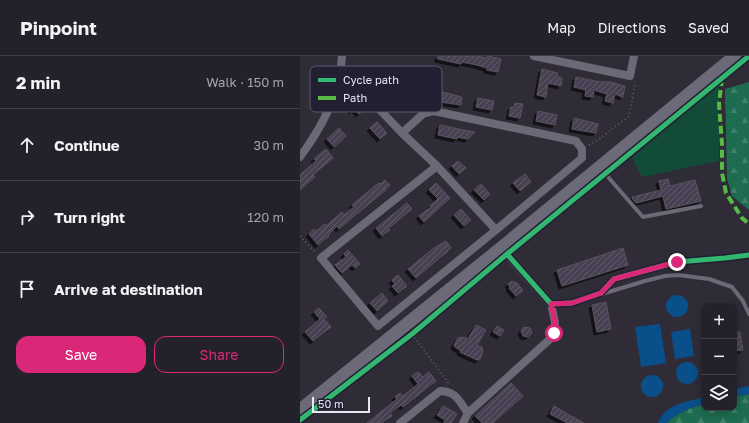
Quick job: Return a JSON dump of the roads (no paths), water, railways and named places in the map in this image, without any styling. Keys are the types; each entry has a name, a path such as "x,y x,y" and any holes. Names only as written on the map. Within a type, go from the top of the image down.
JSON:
{"main road":[{"path":"300,410 501,248 735,56"}],"street":[{"path":"341,66 342,56"},
{"path":"534,56 630,76 634,56"},
{"path":"300,157 316,134 327,112"},
{"path":"382,112 437,166 496,230"},
{"path":"402,133 423,114 430,112"},
{"path":"437,166 321,258 378,326 582,158 582,149 576,141 439,112"},
{"path":"463,423 468,412 549,340 554,333 555,322 551,304 501,248"},
{"path":"400,423 440,392 448,391 453,393 468,412"}],"lane":[{"path":"600,167 643,217 700,206"},
{"path":"551,304 572,303 645,280 678,275 709,279 732,286 743,301 749,314"}],"water":[{"path":"677,295 685,298 688,306 685,314 677,317 669,314 666,306 669,298"},
{"path":"660,324 666,363 641,367 635,327"},
{"path":"690,329 694,356 675,359 671,332"},
{"path":"687,362 695,365 698,373 695,381 687,384 679,381 676,373 679,365"},
{"path":"652,375 660,378 663,386 660,394 652,397 644,394 641,386 644,378"},
{"path":"749,386 749,394 737,396 737,388"},
{"path":"701,398 701,405 679,413 667,423 658,423 666,412 684,402"}]}
